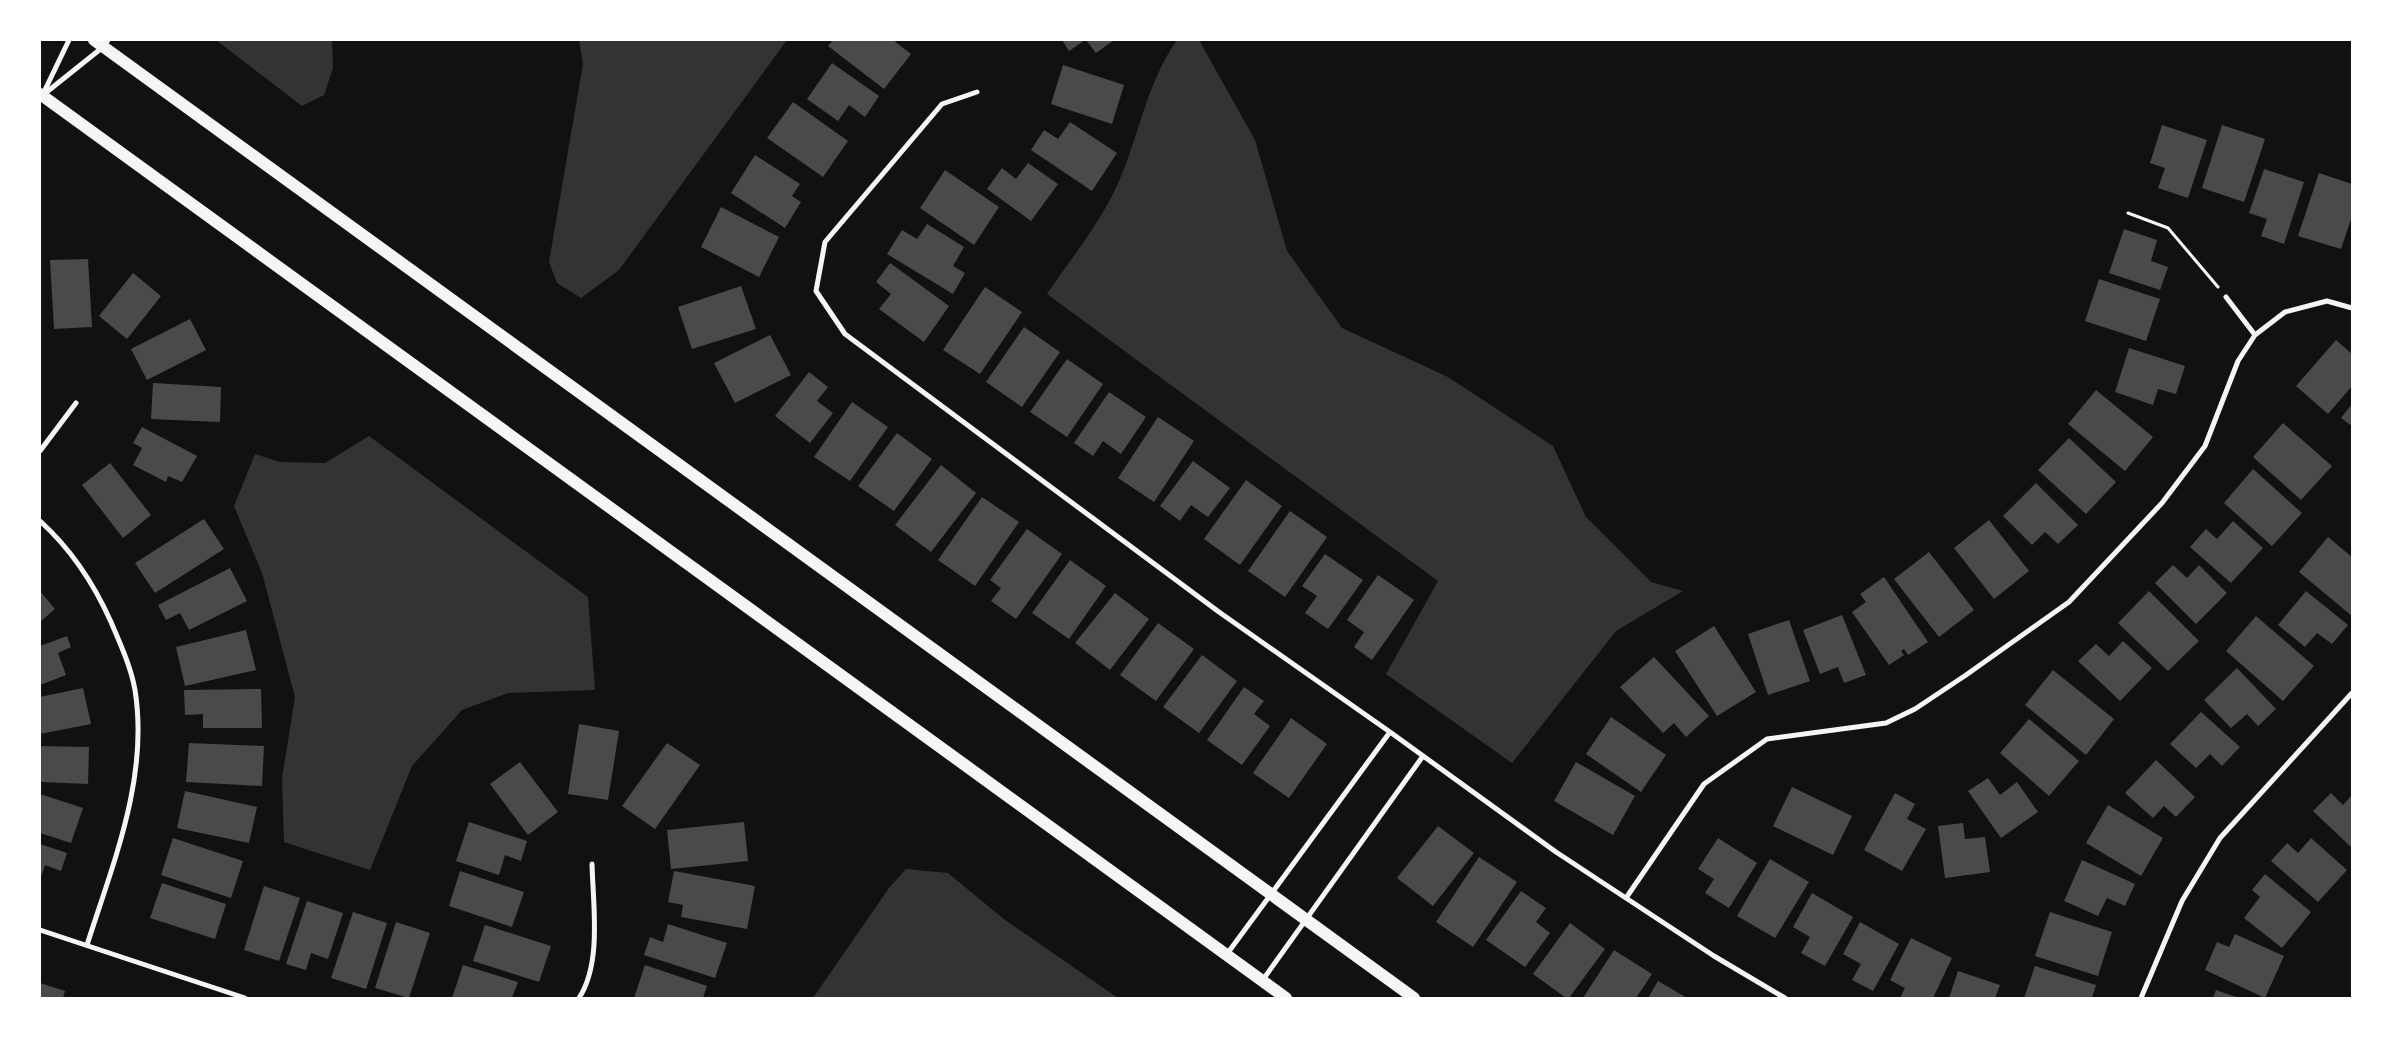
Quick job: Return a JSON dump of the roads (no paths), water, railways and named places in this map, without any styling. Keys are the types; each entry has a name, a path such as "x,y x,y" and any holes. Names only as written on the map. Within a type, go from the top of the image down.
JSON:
{"main road":[{"path":"102,42 1414,998"},
{"path":"41,96 1286,998"}],"street":[{"path":"41,96 69,40"},
{"path":"41,96 102,42"},
{"path":"977,92 942,104 825,242 816,291 845,334 1219,612 1556,852 1714,956 1785,998"},
{"path":"2226,297 2256,335"},
{"path":"1626,898 1704,784 1767,739 1886,723 1915,709 2069,602 2162,503 2205,446 2238,361 2256,335 2285,312 2327,301 2352,308"},
{"path":"40,451 76,403"},
{"path":"40,520 62,541 100,598 121,644 135,689 138,731 133,791 126,821 87,945"},
{"path":"2141,998 2182,900 2220,838 2352,693"},
{"path":"1227,954 1390,732"},
{"path":"1262,981 1423,756"},
{"path":"579,998 585,989 593,959 592,864"},
{"path":"40,930 245,998"}]}
